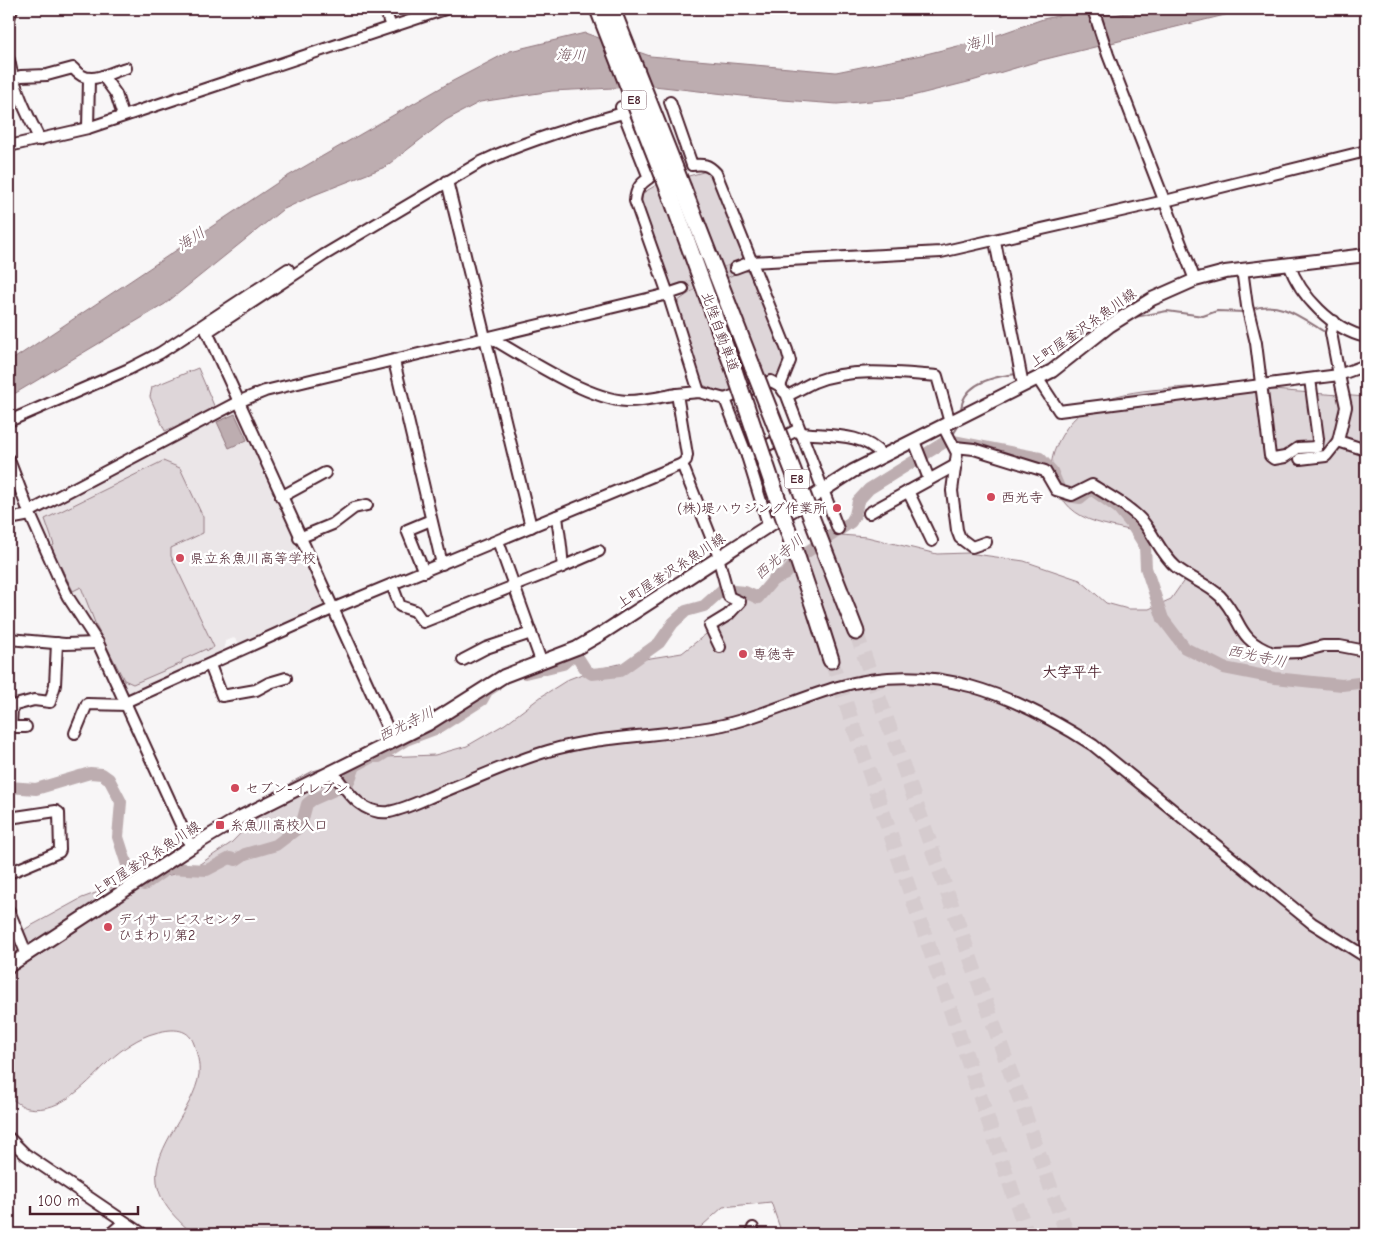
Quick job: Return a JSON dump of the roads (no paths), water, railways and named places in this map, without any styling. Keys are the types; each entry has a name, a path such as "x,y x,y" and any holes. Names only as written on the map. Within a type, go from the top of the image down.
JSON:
{"highway":[{"name":"北陸自動車道","path":"598,9 753,368 856,632"},
{"name":"北陸自動車道","path":"612,9 676,189 735,374 831,660"}],"main road":[{"name":"上町屋釜沢糸魚川線","path":"9,966 241,817 428,724 504,676 577,648 822,490 914,440 1038,379 1065,362 1137,307 1195,280 1242,269 1366,256"}],"street":[{"path":"9,18 12,9"},
{"path":"385,9 391,27"},
{"path":"9,146 88,128 445,9"},
{"path":"1093,9 1108,55 1195,280"},
{"path":"9,60 12,79 17,86 22,104 40,140"},
{"path":"12,79 21,76 47,75 73,68 79,76 89,79 126,68"},
{"path":"103,76 116,94 124,116"},
{"path":"88,128 89,79"},
{"path":"670,102 692,165"},
{"path":"9,421 129,369 205,328 447,182 505,151 622,110 649,178"},
{"path":"735,268 750,262 942,252 1165,201 1366,151"},
{"path":"699,392 668,294 635,201 636,191 640,184 649,178 692,165 704,164 710,166 716,173 790,361 780,386"},
{"path":"447,182 488,338 531,527"},
{"path":"994,241 1023,385"},
{"path":"1289,264 1292,273 1307,296 1349,332 1366,337"},
{"path":"205,328 288,269"},
{"path":"1242,269 1247,306 1256,343 1270,456 1274,459 1285,457 1298,448 1317,447 1318,439 1310,379"},
{"path":"9,519 29,514 238,402 265,391 668,294 683,288"},
{"path":"1300,459 1326,456 1332,451 1338,440 1346,406 1331,333 1334,321"},
{"path":"205,328 393,740"},
{"path":"488,338 571,383 616,399 639,400 699,392 725,399 771,381 780,386 787,396 838,529"},
{"path":"394,361 442,564"},
{"path":"1038,379 1059,411 1339,375 1366,365"},
{"path":"787,396 814,382 838,376 880,372 937,376 946,424 955,447 956,465 952,502 960,538 972,547 986,542"},
{"path":"75,733 87,704 126,704 332,609 682,464 686,460 687,455 677,394"},
{"path":"725,399 747,456 768,524"},
{"path":"747,456 800,431 858,438 878,450 883,456"},
{"path":"914,440 929,479"},
{"path":"1338,440 1366,450"},
{"path":"955,447 974,449 1045,471 1056,490 1072,495 1092,485 1107,494 1143,522 1175,566 1188,578 1216,593 1249,641 1263,649 1273,653 1340,646 1366,651"},
{"path":"9,460 29,514 68,597 98,643 192,847"},
{"path":"682,464 718,557 729,597 740,602 728,615 710,626 720,647"},
{"path":"869,513 956,465"},
{"path":"281,497 325,473"},
{"path":"908,491 932,541"},
{"path":"300,538 333,524 354,508 367,505"},
{"path":"557,516 559,543 564,560 562,566"},
{"path":"424,572 408,530 432,520"},
{"path":"498,541 541,661"},
{"path":"392,585 400,606 415,611 423,622 599,551"},
{"path":"462,660 486,648 531,633"},
{"path":"9,639 57,643 98,643"},
{"path":"26,727 10,727 12,706 34,700 50,702 55,685 57,643"},
{"path":"210,665 222,696 256,690 269,683 286,678"},
{"path":"332,771 360,804 375,812 389,812 528,758 568,746 734,722 772,712 836,687 879,677 914,676 943,678 988,691 1063,726 1093,745 1312,922 1366,956"},
{"path":"9,818 56,811 59,813 60,850 9,873"},
{"path":"9,911 26,955"},
{"path":"10,1141 25,1154 143,1234"},
{"path":"110,1234 124,1222"}],"water":[{"name":"海川","path":"1152,9 1258,9 1241,11 1042,60 972,81 904,98 837,104 769,99 654,86 552,91 480,102 446,120 385,167 314,195 282,210 165,304 9,397 9,362 283,179 449,83 510,51 585,33 650,56 836,72 926,54 986,39 1043,19 1081,11 1113,15"},
{"path":"235,414 247,440 229,448 217,422"}],"waterway":[{"path":"1252,309 1262,307 1281,308 1323,331"},
{"path":"1135,317 1167,311 1203,316 1217,311 1245,312"},
{"path":"1052,377 1086,352"},
{"path":"961,410 967,393 974,387 990,379 1017,374"},
{"path":"1024,374 1034,375"},
{"path":"952,436 959,425"},
{"name":"西光寺川","path":"525,673 563,664 573,655 577,656 586,670 592,674 620,671 659,643 673,623 686,611 704,606 722,590 745,592 758,598 773,580 786,574 801,556 851,522 855,515 858,501 869,489 948,440 1040,458 1052,471 1062,495 1080,498 1091,489 1118,508 1132,525 1145,546 1146,568 1163,619 1185,648 1224,668 1275,678 1342,685 1366,682"},
{"name":"西光寺川","path":"9,787 36,789 90,773 102,774 109,779 121,802 118,837 127,865 144,885 168,868 207,870 230,858 236,860 245,854 276,845 301,826 307,804 348,784 355,766 372,757 379,757 406,740 438,728 482,700 487,691 495,686"}],"tunnel":[{"path":"683,289 735,268"},
{"path":"856,632 1067,1234"},
{"path":"831,660 1027,1234"}],"place":[{"name":"西光寺","path":"991,497"},
{"name":"(株)堤ハウジング作業所","path":"837,508"},
{"name":"県立糸魚川高等学校","path":"180,558"},
{"name":"専徳寺","path":"743,654"},
{"name":"セブン-イレブン","path":"235,788"},
{"name":"糸魚川高校入口","path":"220,825"},
{"name":"デイサービスセンター ひまわり第2","path":"108,927"}],"district":[{"name":"大字平牛","path":"1072,672"}]}
